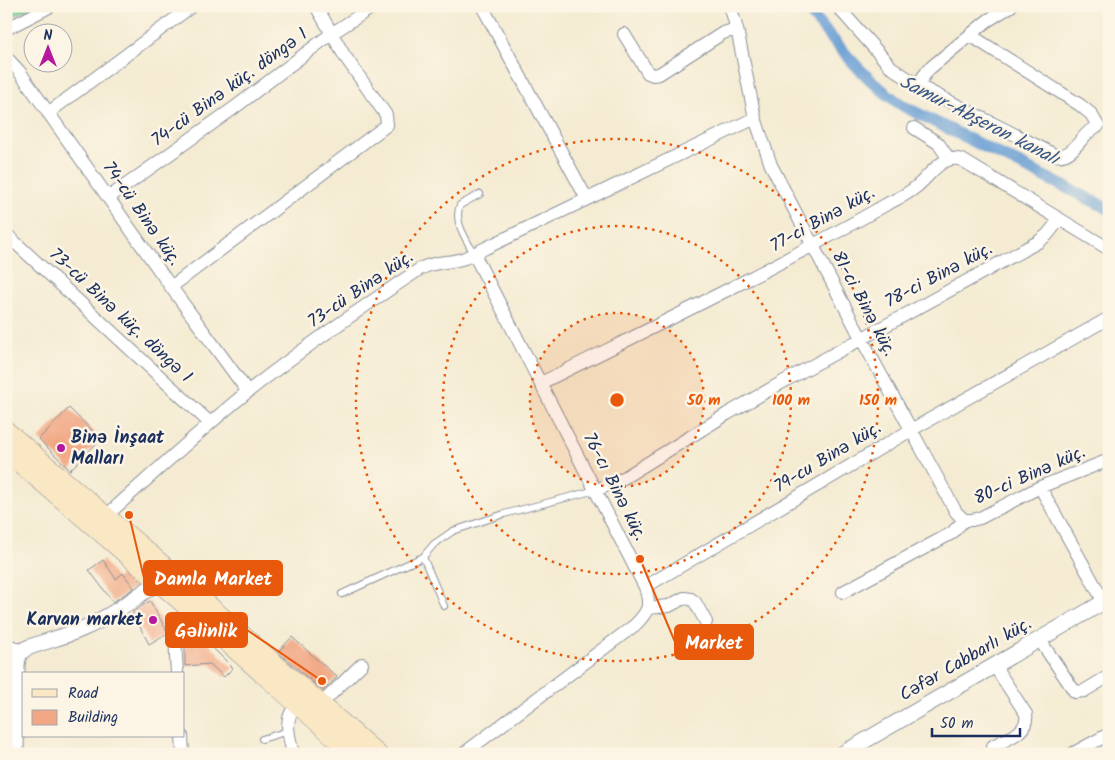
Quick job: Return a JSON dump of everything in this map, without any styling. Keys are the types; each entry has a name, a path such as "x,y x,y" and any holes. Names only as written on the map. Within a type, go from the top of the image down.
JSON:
{"main road":[{"path":"6,430 106,516 258,660 296,705 353,754"},
{"path":"6,452 189,608 321,704 378,754"}],"street":[{"path":"6,29 51,6"},
{"path":"48,113 192,6"},
{"path":"171,287 387,124 386,115 332,34 316,6"},
{"name":"74-cü Binə küç. döngə 1","path":"108,198 226,114 332,34 374,6"},
{"path":"482,6 587,199"},
{"name":"81-ci Binə küç.","path":"730,6 755,118 772,165 861,338 956,512 964,520"},
{"path":"837,6 891,67 917,84 1055,155 1060,156 1069,153 1092,129 1103,127"},
{"path":"917,84 928,68 987,21 1011,6"},
{"path":"624,34 648,73 653,76 723,33 736,29"},
{"path":"970,35 1080,105 1103,127"},
{"name":"74-cü Binə küç.","path":"6,57 19,71 171,287 248,392"},
{"name":"73-cü Binə küç.","path":"106,516 210,423 248,392 323,336 420,269 433,263 458,261 474,254 755,118"},
{"path":"914,128 938,143 949,159 957,158 962,160 1109,249"},
{"name":"77-ci Binə küç.","path":"541,383 814,246 916,188 941,162 949,159"},
{"name":"78-ci Binə küç.","path":"596,490 622,479 727,414 861,338 1038,242 1047,235 1059,220"},
{"name":"73-cü Binə küç. döngə 1","path":"6,234 210,423"},
{"name":"76-cı Binə küç.","path":"474,254 645,587 649,599 648,608"},
{"name":"79-cu Binə küç.","path":"645,587 911,430 1109,318"},
{"name":"80-ci Binə küç.","path":"964,520 980,518 1040,487 1109,460"},
{"path":"1040,487 1106,601"},
{"path":"843,592 952,533 964,520"},
{"path":"16,754 17,665 18,657 22,651 65,636 94,623 158,582"},
{"path":"464,754 635,625 646,615 648,608 670,606 684,598 691,599 695,602 706,622"},
{"name":"Cəfər Cabbarlı küç.","path":"842,754 1106,601"},
{"path":"177,672 175,645 177,628 181,618 189,608"},
{"path":"1039,639 1075,692 1084,691 1109,676"},
{"path":"6,644 22,651"},
{"path":"321,704 362,664"},
{"path":"993,746 1022,729 1027,721 1026,714 994,665"},
{"path":"292,754 287,724 290,713 296,705"},
{"path":"1072,754 1109,734"},
{"path":"182,738 183,754"}],"lane":[{"path":"474,254 458,223 457,212 460,205 480,194"},
{"path":"342,594 423,557 434,544 452,531 504,514 596,490"},
{"path":"423,557 444,606"},
{"path":"262,739 288,732"}],"green space":[{"path":"6,6 34,6 6,20"}],"building":[{"path":"69,408 101,439 70,470 39,439"},
{"path":"103,560 116,579 123,573 134,588 113,602 89,570"},
{"path":"150,601 168,633 149,644 132,612"},
{"path":"196,631 233,668 224,677 210,664 185,666 185,635"},
{"path":"292,637 337,677 323,691 278,652"}],"waterway":[{"name":"Samur-Abşeron kanalı","path":"804,6 863,73 890,97 905,107 1109,209"}],"place":[{"name":"Binə İnşaat Malları","path":"61,448"},
{"name":"Damla Market","path":"129,515"},
{"name":"Market","path":"640,559"},
{"name":"Karvan market","path":"153,620"},
{"name":"Gəlinlik","path":"322,681"}]}
